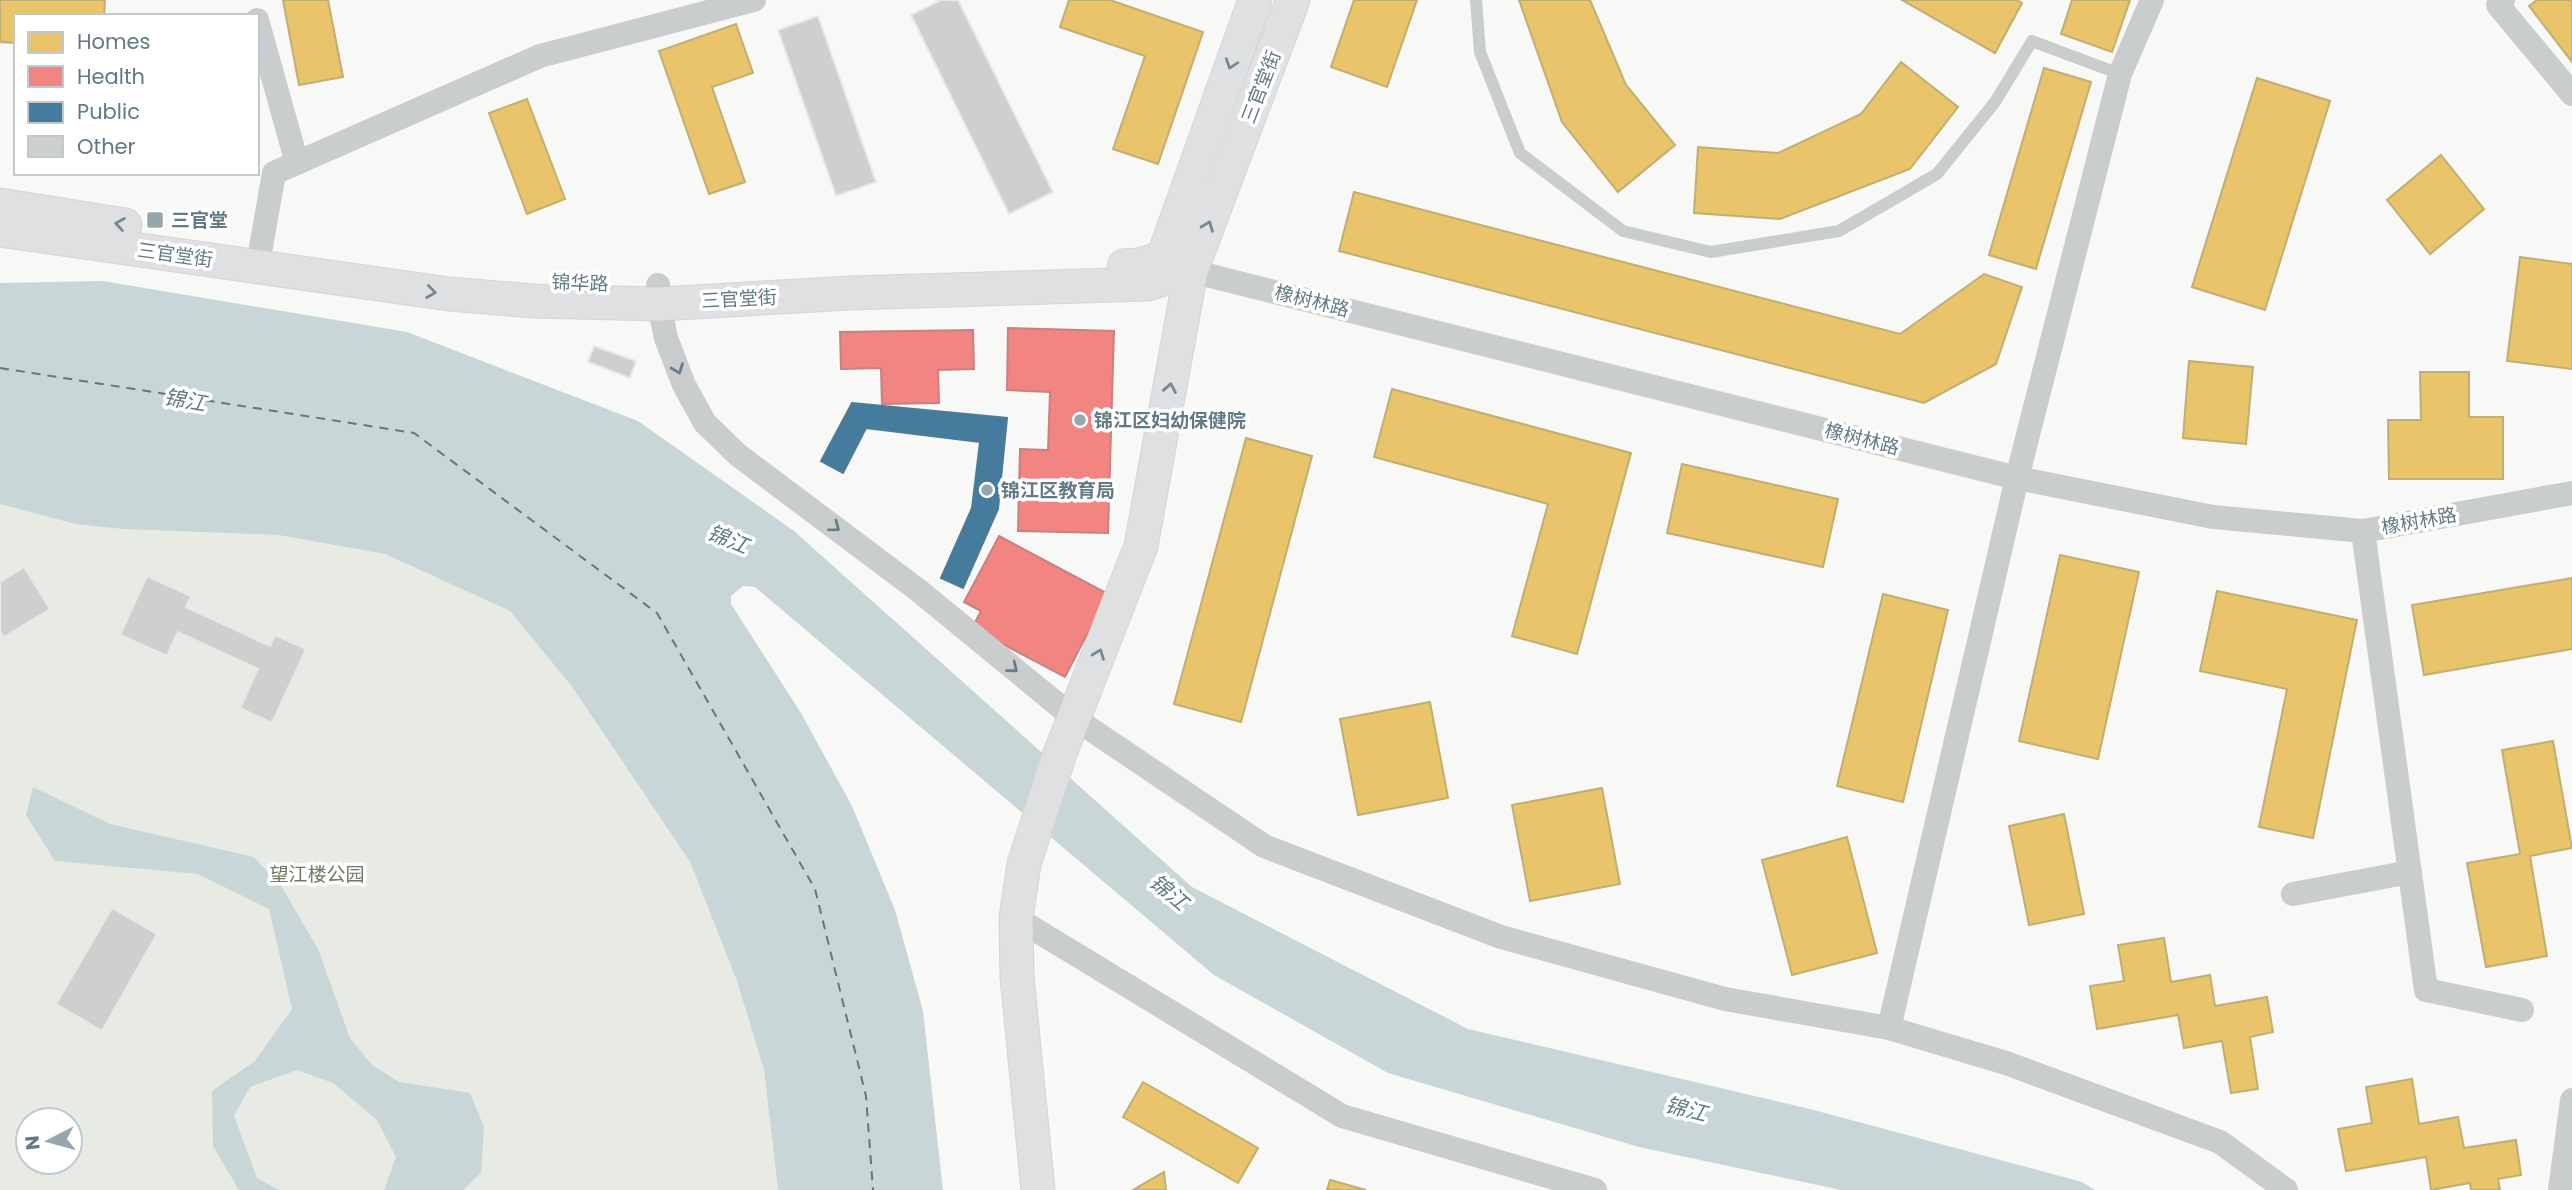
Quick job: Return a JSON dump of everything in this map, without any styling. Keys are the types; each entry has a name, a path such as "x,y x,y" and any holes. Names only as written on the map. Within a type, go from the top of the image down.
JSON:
{"main road":[{"name":"三官堂街","path":"1177,265 1255,0"},
{"name":"三官堂街","path":"1177,265 1293,0"},
{"name":"锦华路","path":"0,205 261,247 658,294 1139,265 1177,265"},
{"name":"三官堂街","path":"0,230 449,294 534,301 658,294"},
{"path":"1038,1190 1017,977 1016,918 1024,864 1059,756 1141,546 1177,265"}],"street":[{"path":"261,247 274,173 540,56 754,0"},
{"path":"1889,1028 2017,478 2120,74 2152,0"},
{"path":"2503,0 2498,5 2572,94"},
{"path":"259,25 297,163"},
{"name":"橡树林路","path":"1177,265 2017,478 2213,517 2363,531 2572,493"},
{"path":"658,294 666,338 684,385 705,423 738,455 918,590 1074,718 1264,846 1502,937 1725,999 1889,1028 2006,1063 2220,1142 2286,1190"},
{"path":"2363,531 2426,990 2522,1010"},
{"path":"2293,894 2410,872"},
{"path":"1016,918 1342,1116 1595,1190"},
{"path":"2560,1190 2572,1100"}],"lane":[{"path":"1476,0 1480,52 1520,153 1623,230 1711,252 1839,231 1937,174 1995,102 2032,41 2120,74"}],"green space":[{"name":"望江楼公园","path":"0,504 75,524 122,529 278,535 385,554 510,611 573,688 690,862 737,981 764,1070 778,1190 0,1190"}],"water":[{"name":"锦江","path":"103,281 407,332 638,421 794,531 1192,887 1468,1029 1810,1109 2082,1182 2095,1190 1841,1190 1639,1147 1388,1073 1214,975 755,587 743,586 731,596 731,604 801,713 852,806 895,910 923,1011 943,1190 778,1190 764,1070 737,981 690,862 573,688 510,611 385,554 278,535 122,529 75,524 0,504 0,283"},
{"path":"33,787 110,824 254,857 283,889 318,949 350,1038 372,1065 399,1082 470,1093 484,1127 481,1173 463,1190 384,1190 396,1157 377,1120 333,1083 297,1070 250,1087 234,1116 257,1178 279,1190 239,1190 213,1146 212,1091 255,1061 292,1009 269,909 198,874 55,861 26,815"}],"building: Homes":[{"path":"0,0 105,0 104,14 14,14 14,43 0,42"},
{"path":"283,0 328,0 343,77 299,85"},
{"path":"1069,0 1110,0 1203,32 1158,164 1113,149 1145,56 1060,27"},
{"path":"1354,0 1417,0 1387,87 1331,67"},
{"path":"1519,0 1590,0 1626,85 1675,145 1618,192 1562,122"},
{"path":"1902,0 2017,0 2022,3 1995,53"},
{"path":"2072,0 2130,0 2112,52 2061,34"},
{"path":"2537,0 2572,0 2572,62 2529,6"},
{"path":"736,24 753,73 712,87 745,182 709,194 659,51"},
{"path":"1901,62 1958,107 1910,169 1780,219 1694,213 1698,147 1778,153 1861,114"},
{"path":"2044,68 2091,82 2036,269 1989,255"},
{"path":"2257,78 2330,101 2265,310 2192,287"},
{"path":"527,99 565,199 527,214 489,113"},
{"path":"2441,155 2484,209 2430,254 2387,200"},
{"path":"1354,192 1900,334 1984,274 2022,287 1996,364 1924,403 1339,251"},
{"path":"2520,257 2572,264 2572,369 2507,361"},
{"path":"2189,361 2253,367 2246,444 2183,438"},
{"path":"2420,372 2469,372 2469,417 2503,417 2503,479 2389,479 2388,420 2421,420"},
{"path":"1392,389 1631,453 1577,654 1512,636 1548,504 1374,457"},
{"path":"1246,438 1312,456 1241,722 1174,704"},
{"path":"1682,464 1838,499 1823,567 1667,533"},
{"path":"2060,555 2139,572 2098,759 2019,741"},
{"path":"2572,578 2572,649 2424,675 2412,605"},
{"path":"2217,591 2357,620 2313,838 2259,827 2287,689 2200,671"},
{"path":"1883,594 1948,610 1903,802 1837,786"},
{"path":"1430,702 1448,798 1358,815 1340,719"},
{"path":"2553,741 2572,848 2530,856 2547,956 2486,967 2467,863 2520,854 2502,750"},
{"path":"1602,788 1620,884 1530,901 1512,805"},
{"path":"2064,814 2084,914 2029,925 2009,826"},
{"path":"1847,837 1877,953 1792,975 1762,860"},
{"path":"2164,938 2171,982 2210,975 2215,1006 2267,997 2273,1032 2250,1037 2258,1089 2231,1093 2222,1041 2184,1048 2178,1015 2097,1029 2090,986 2124,981 2118,945"},
{"path":"2412,1079 2419,1124 2458,1117 2464,1148 2516,1140 2521,1175 2498,1179 2500,1190 2471,1190 2470,1183 2431,1190 2426,1157 2346,1171 2338,1129 2372,1123 2366,1087"},
{"path":"1143,1082 1258,1148 1238,1183 1123,1117"},
{"path":"1164,1172 1166,1190 1133,1190"},
{"path":"1330,1180 1366,1190 1327,1190"}],"building: Health":[{"name":"锦江区妇幼保健院","path":"1008,328 1114,331 1108,533 1018,531 1020,449 1048,450 1050,392 1007,390"},
{"path":"973,330 974,369 938,370 939,403 882,404 881,368 841,369 840,332"},
{"path":"999,536 1108,594 1065,677 972,628 981,611 964,602"}],"building: Public":[{"name":"锦江区教育局","path":"852,403 1007,418 998,509 963,588 941,578 972,508 980,442 866,428 843,473 821,461"}],"building: Other":[{"path":"941,0 958,0 1053,192 1009,214 911,15"},
{"path":"818,16 876,182 836,196 778,30"},
{"path":"594,346 636,361 630,378 588,362"},
{"path":"24,567 50,609 4,637 0,632 0,582"},
{"path":"147,576 191,596 186,607 270,646 275,635 306,649 272,723 240,708 258,669 178,632 167,656 120,635"},
{"path":"112,908 157,934 102,1031 56,1004"}],"ferry route":[{"path":"0,368 414,433 657,613 815,889 866,1096 873,1190"}],"place":[{"name":"三官堂","path":"155,220"},
{"name":"锦江区妇幼保健院","path":"1080,420"},
{"name":"锦江区教育局","path":"987,490"}]}
